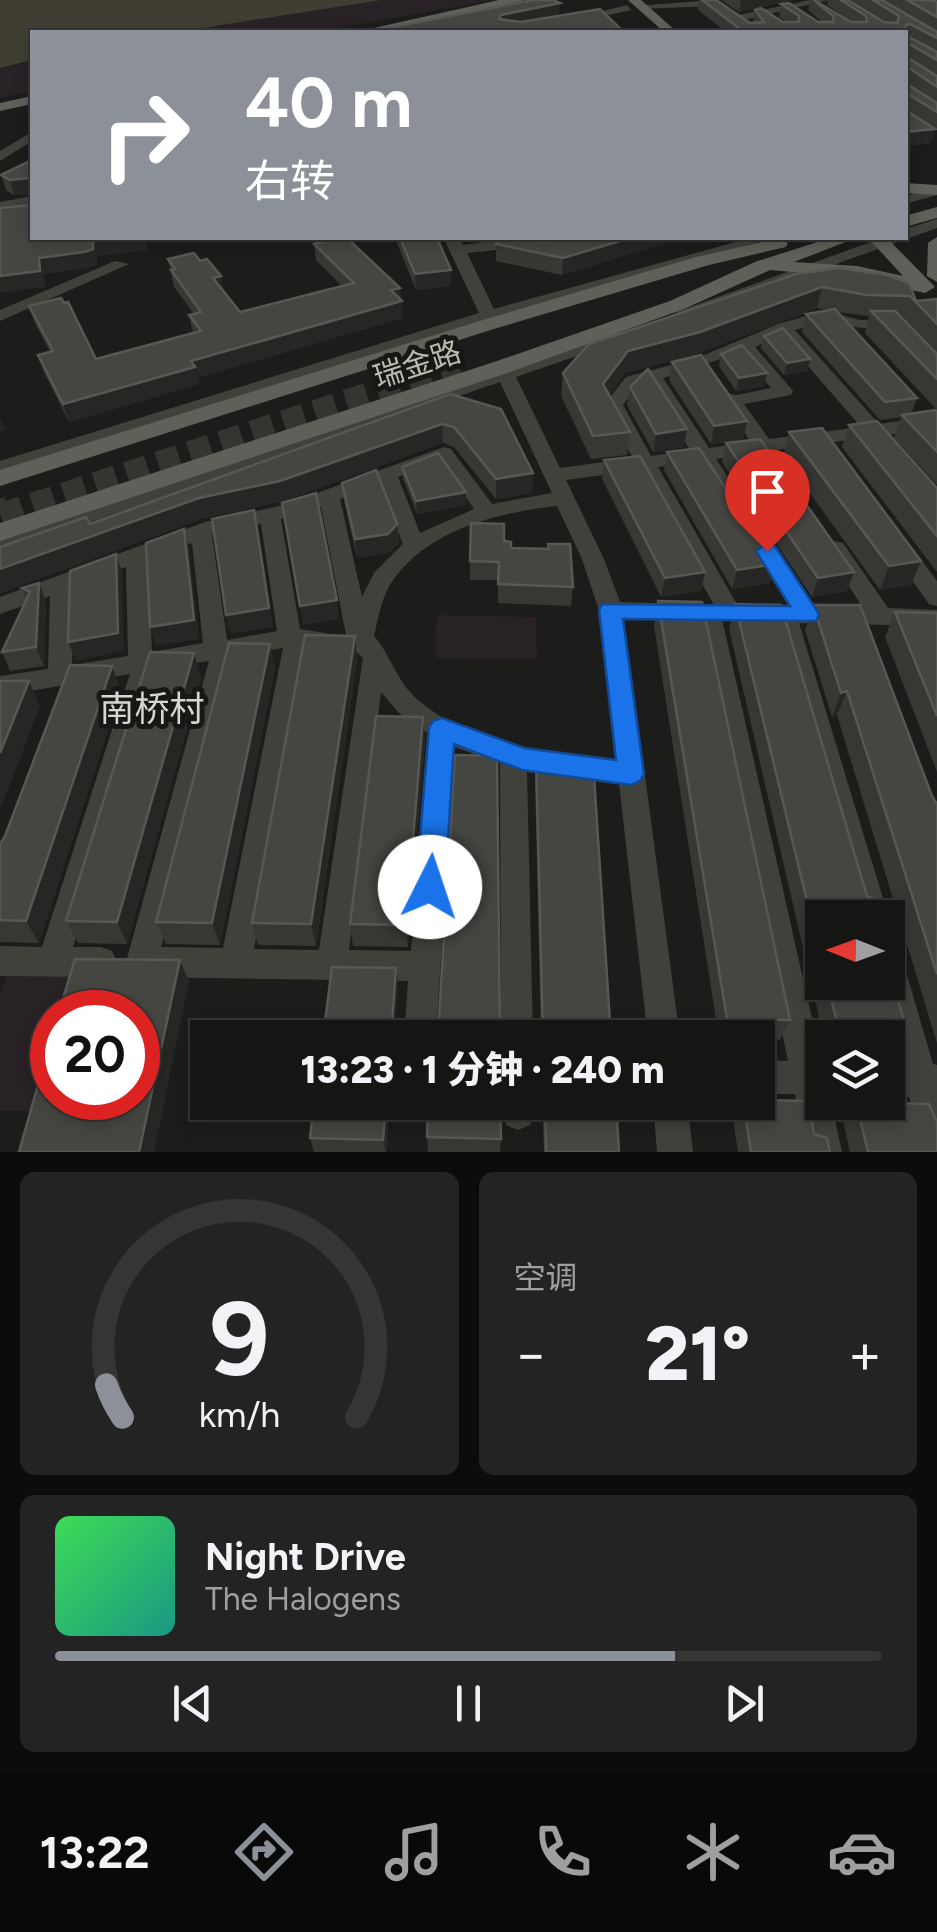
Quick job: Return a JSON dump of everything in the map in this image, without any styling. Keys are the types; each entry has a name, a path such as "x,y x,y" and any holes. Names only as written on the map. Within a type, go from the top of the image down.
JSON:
{"main road":[{"path":"351,30 519,0"},
{"path":"373,30 543,0"},
{"path":"630,4 652,30"},
{"path":"630,4 667,30"},
{"path":"0,105 30,98"},
{"path":"908,188 937,190"},
{"path":"908,207 937,198"},
{"path":"908,221 937,212"},
{"name":"瑞金路","path":"0,532 504,371 677,305 760,251 794,240"},
{"name":"瑞金路","path":"0,478 694,252 760,251 834,240"},
{"path":"889,240 934,285"},
{"path":"934,285 937,242"},
{"path":"454,358 760,251 804,268 934,285"}],"street":[{"path":"674,4 694,0"},
{"path":"736,19 824,0"},
{"path":"578,30 569,21 630,4 714,3 751,30"},
{"path":"812,3 826,13"},
{"path":"789,8 800,16"},
{"path":"762,14 776,23"},
{"path":"918,72 935,82"},
{"path":"908,88 935,82"},
{"path":"908,91 921,101"},
{"path":"0,156 30,137"},
{"path":"908,199 937,190"},
{"path":"0,206 30,200"},
{"path":"908,233 937,223"},
{"path":"0,546 881,240"},
{"path":"0,468 488,320 486,305 455,244 534,246"},
{"path":"0,316 121,264"},
{"path":"805,1029 720,612 613,405 632,382 704,362 784,328 824,316 840,321 894,324 937,370"},
{"path":"840,321 866,350"},
{"path":"784,328 900,460"},
{"path":"732,401 784,390 744,344"},
{"path":"704,362 786,478"},
{"path":"504,371 593,559 610,610 662,1020"},
{"path":"652,376 707,455 796,615 869,900"},
{"path":"332,964 367,653 381,581 416,546 556,487 646,463 764,447 827,447 876,431 931,421"},
{"path":"0,606 202,532 329,496 444,453 488,514"},
{"path":"386,474 416,546"},
{"path":"329,496 367,653 394,694 410,710 442,728 513,756 560,767 631,774"},
{"path":"236,962 294,637 270,515"},
{"path":"818,524 871,622"},
{"path":"142,962 220,650 202,532"},
{"path":"890,534 937,598"},
{"path":"52,962 143,662 138,555"},
{"path":"54,712 64,676 62,584"},
{"path":"610,610 796,615 871,622 937,618"},
{"path":"0,686 294,637 367,653"},
{"path":"421,1020 442,728"},
{"path":"513,756 517,1020"},
{"path":"0,961 425,966"},
{"path":"896,1000 915,1080 937,1135"},
{"path":"775,1077 805,1078"},
{"path":"671,1120 674,1152"},
{"path":"820,1120 824,1152"}],"shaded area":[{"path":"0,0 382,0 191,30 30,30 30,60 0,68"},
{"path":"382,0 494,0 327,30 191,30"},
{"path":"30,60 30,91 0,98 0,68"},
{"path":"437,615 536,617 537,659 435,658"},
{"path":"10,965 74,965 67,990 30,990 30,1111 0,1111 0,995"}],"building":[{"path":"533,0 553,0 560,3 501,15 499,19 521,22 600,9 622,30 377,30"},
{"path":"702,0 716,0 750,23 764,22 755,10 761,8 783,22 799,22 799,16 781,4 789,3 818,22 834,22 833,16 814,0 851,22 867,22 866,16 841,0 848,0 884,22 897,23 899,16 873,0 882,0 937,32 937,38 910,24 905,30 741,30"},
{"path":"907,0 937,2 937,17"},
{"path":"908,37 937,52 937,60 911,45"},
{"path":"908,58 937,76 937,87 908,70"},
{"path":"908,85 937,103 937,112 908,94"},
{"path":"908,112 935,129 908,132"},
{"path":"30,161 30,178 10,180 1,175"},
{"path":"30,205 30,240 93,240 93,249 39,258 40,271 0,276 0,208"},
{"path":"349,240 400,288 391,290 402,301 191,361 195,367 63,404 38,355 53,351 29,306 61,298 68,302 96,359 201,331 189,315 201,312 171,270 175,269 168,259 194,253 200,261 207,259 221,276 213,278 240,312 354,283 314,244"},
{"path":"401,240 438,240 451,270 415,274"},
{"path":"501,240 623,240 563,258 496,244"},
{"path":"839,268 887,275 909,283 916,301 937,299 937,324 910,296 867,295 822,287 700,332 628,351 603,384 630,432 593,436 563,373 589,344 796,274"},
{"path":"835,309 917,398 885,402 806,314"},
{"path":"871,311 895,311 937,354 937,379"},
{"path":"783,328 810,359 787,363 764,336"},
{"path":"742,345 767,373 739,378 721,354"},
{"path":"701,355 747,421 714,426 672,362"},
{"path":"648,369 687,429 656,434 630,387"},
{"path":"450,394 501,409 533,473 496,479 454,427 442,424 280,481 199,498 0,569 0,547 86,517 90,524"},
{"path":"937,411 937,452 902,415"},
{"path":"877,421 937,488 937,536 849,425"},
{"path":"822,428 921,561 889,566 789,432"},
{"path":"760,439 854,572 818,578 726,443"},
{"path":"699,448 775,564 737,570 667,452"},
{"path":"438,453 466,492 416,501 402,467"},
{"path":"640,456 705,572 665,578 604,460"},
{"path":"376,470 397,524 388,534 355,539 342,483"},
{"path":"316,493 337,600 300,606 282,503"},
{"path":"254,510 269,608 226,615 212,519"},
{"path":"471,523 504,524 504,541 511,542 511,548 549,549 548,544 570,544 573,587 498,584 499,562 470,561"},
{"path":"184,529 194,620 150,627 146,543"},
{"path":"116,554 118,633 68,642 70,571"},
{"path":"39,583 36,647 2,652 30,592 22,588"},
{"path":"658,601 702,602 790,1020 727,1019"},
{"path":"735,604 781,605 867,896 874,900 807,900"},
{"path":"813,605 860,605 937,804 937,974 847,691 841,693"},
{"path":"895,612 937,613 937,716"},
{"path":"305,635 355,636 311,924 252,923"},
{"path":"229,643 270,644 212,923 156,922"},
{"path":"150,652 194,653 117,922 66,921"},
{"path":"70,665 112,666 26,921 0,920 0,844"},
{"path":"0,681 29,681 0,753"},
{"path":"376,716 423,717 406,925 350,924"},
{"path":"455,755 497,756 500,1020 434,1020 439,1018"},
{"path":"536,758 593,761 610,1020 543,1020"},
{"path":"75,959 180,960 160,1054 160,990 66,990"},
{"path":"332,967 396,968 392,1020 325,1020"},
{"path":"831,1000 898,1000 904,1020 836,1020"},
{"path":"775,1100 805,1101 805,1120 811,1120 814,1134 827,1138 830,1152 751,1152 746,1120 775,1120"},
{"path":"905,1103 929,1104 937,1122 937,1152 868,1152 860,1120 905,1120"},
{"path":"30,1113 30,1120 146,1120 139,1152 19,1152"},
{"path":"312,1120 385,1120 383,1140 310,1138"},
{"path":"427,1120 500,1120 501,1139 427,1137"},
{"path":"545,1120 617,1120 619,1152 546,1152"}],"tunnel":[{"path":"1,514 458,364"},
{"path":"0,514 9,511"}],"district":[{"name":"南桥村","path":"152,709"}],"route":[{"path":"430,887 442,728 522,759 631,774 610,610 808,615 767,551"}]}
